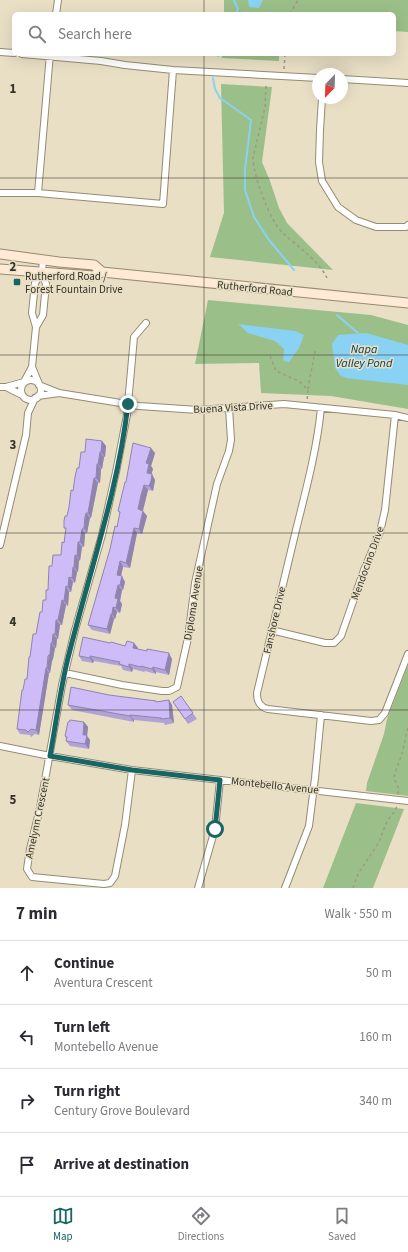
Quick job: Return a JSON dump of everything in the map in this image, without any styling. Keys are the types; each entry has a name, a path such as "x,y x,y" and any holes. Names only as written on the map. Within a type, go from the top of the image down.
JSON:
{"main road":[{"name":"Rutherford Road","path":"0,254 94,265 102,272"},
{"name":"Rutherford Road","path":"0,269 93,276 102,272 408,303"}],"street":[{"path":"56,12 58,0"},
{"path":"0,52 12,53"},
{"path":"38,193 50,56"},
{"path":"58,56 173,70 312,78"},
{"path":"0,193 38,193 162,204 173,70"},
{"path":"348,79 408,83"},
{"path":"322,104 319,162 322,181 338,208 356,220 376,227 406,227 408,225"},
{"path":"36,327 43,315 46,284 42,272 43,259"},
{"path":"0,545 26,435 28,413 21,388 32,366 36,327 32,313 36,283 42,272"},
{"path":"50,756 65,673 104,528 116,472 128,404 134,337 146,323"},
{"path":"28,413 41,390 32,366"},
{"path":"3,387 31,380 39,384"},
{"name":"Buena Vista Drive","path":"39,384 59,393 139,406 198,410 284,404 395,415 408,418"},
{"path":"3,387 30,399 37,397"},
{"name":"Buena Vista Drive","path":"37,397 59,393"},
{"name":"Diploma Avenue","path":"65,673 122,685 162,691 169,691 177,687 188,638 195,583 218,484 229,452 231,435 229,408"},
{"name":"Fanshore Drive","path":"320,408 318,431 306,488 257,693 257,700 264,708 371,721 380,720 385,713 408,654"},
{"name":"Mendocino Drive","path":"272,630 325,643 334,643 341,636 357,589 380,532 385,510 395,415"},
{"path":"285,888 309,826 321,715"},
{"name":"Montebello Avenue","path":"0,746 132,770 408,801"},
{"name":"Amelynn Crescent","path":"50,756 30,849 28,868 32,878 104,884 110,883 115,876 132,770"},
{"path":"198,888 215,829 220,780"}],"path":[{"path":"291,12 298,0"},
{"path":"284,69 285,56"},
{"path":"266,86 265,107 253,158 253,166 258,185 281,231 317,262 327,278"},
{"path":"307,401 315,351"},
{"path":"270,356 276,371 299,381 308,390"},
{"path":"353,888 364,864 379,842 387,821 395,811 398,799 398,789 394,778 402,754 408,727"}],"green space":[{"path":"224,0 408,0 408,32 396,31 396,12 224,12"},
{"path":"222,56 279,56 279,61 222,58"},
{"path":"221,84 272,87 262,162 279,208 287,223 333,270 210,257 224,213"},
{"path":"208,300 371,315 408,325 408,409 331,396 261,393 259,363 195,364"},
{"path":"408,665 408,796 366,791 367,783 384,734 387,719"},
{"path":"356,803 404,809 373,888 323,888"}],"water":[{"path":"248,0 263,0 259,8 249,7"},
{"path":"238,324 295,331 304,335 299,348 289,362 283,361 284,349 275,341 248,333"},
{"name":"Napa Valley Pond","path":"366,333 408,345 408,385 346,378 340,375 335,368 332,344 338,335"}],"building":[{"path":"86,439 102,441 101,452 97,464 96,478 94,478 84,528 82,529 80,542 78,542 77,556 75,555 72,578 69,577 64,601 62,600 58,620 56,620 55,634 53,634 50,654 48,656 36,730 31,729 28,732 26,730 17,729 22,690 25,679 27,679 33,634 36,634 40,612 42,612 43,600 46,600 49,566 52,566 53,555 61,555 62,542 64,543 66,528 64,528 65,516 67,516 71,490 73,491 77,468 79,468 81,452 85,452"},
{"path":"133,443 151,448 146,463 149,464 147,473 152,474 149,486 144,485 141,495 138,509 143,511 139,529 134,528 126,563 120,561 117,575 122,576 115,598 118,599 116,608 113,607 107,629 88,625 110,549 115,526 117,527 120,512 118,511 126,482"},
{"path":"83,637 125,646 127,641 134,643 133,648 169,653 165,670 129,664 129,667 119,664 120,662 90,656 90,658 79,656"},
{"path":"71,687 109,695 156,702 169,700 170,718 161,719 130,716 68,705"},
{"path":"181,696 193,713 185,719 173,702"},
{"path":"70,720 84,722 83,735 87,735 85,744 66,741 67,737 65,736 68,722"}],"waterway":[{"path":"234,0 238,9 237,12"},
{"path":"213,78 215,89 220,98 251,120 245,170 245,190 254,217 269,240 294,270"},
{"path":"337,315 358,333"}],"place":[{"name":"Rutherford Road / Forest Fountain Drive","path":"17,282"}],"route":[{"path":"128,404 116,472 102,535 62,685 50,756 132,770 220,780 215,829"}]}
